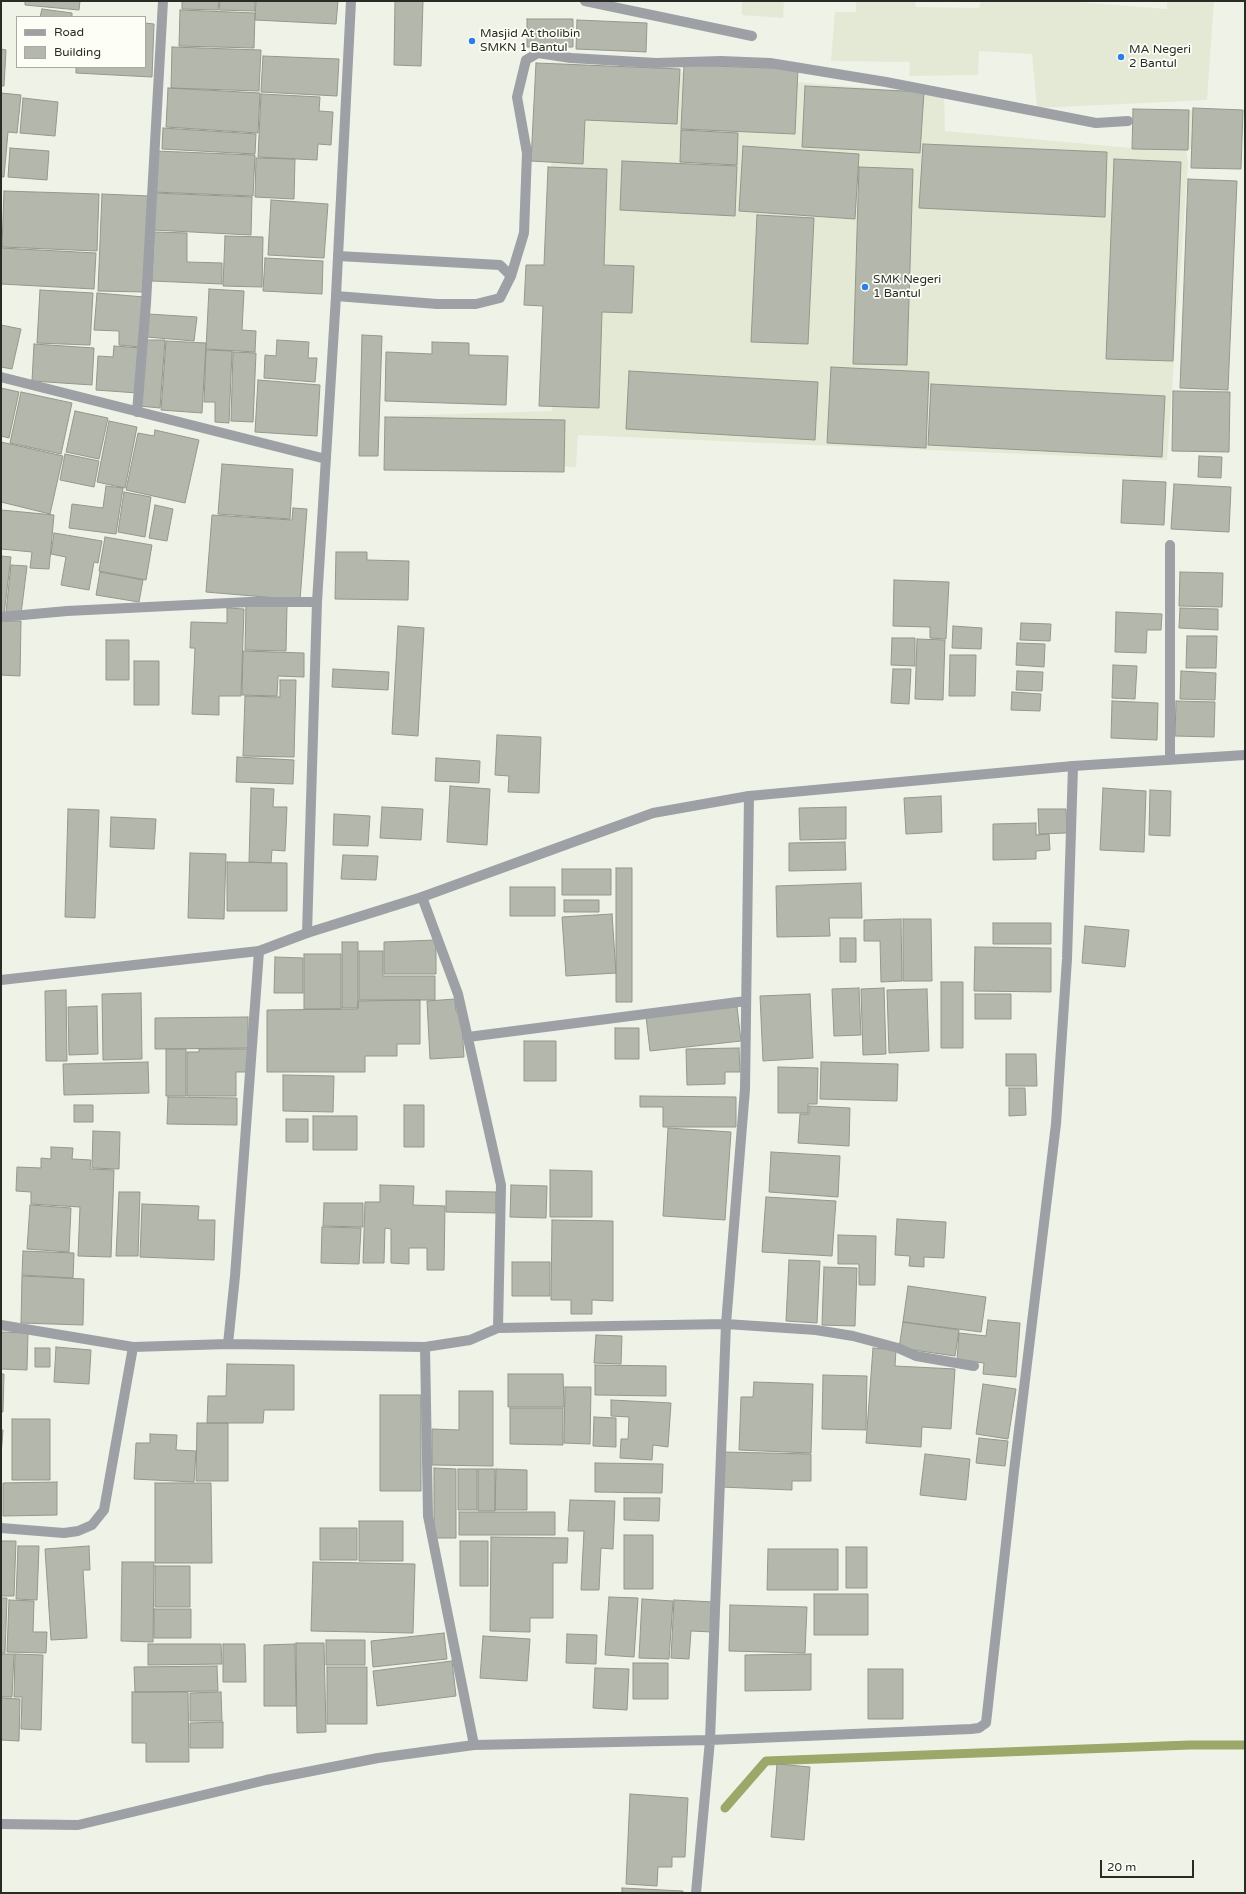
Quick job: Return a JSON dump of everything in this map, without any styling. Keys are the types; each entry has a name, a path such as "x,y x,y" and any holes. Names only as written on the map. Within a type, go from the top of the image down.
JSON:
{"street":[{"path":"137,412 146,303 163,1"},
{"path":"307,933 317,602 336,296 350,1"},
{"path":"585,1 752,36"},
{"path":"336,296 437,304 476,304 500,298 511,276 524,233 527,153 517,97 526,60 538,53 571,58 656,63 721,61 770,63 886,82 1096,123 1128,121"},
{"path":"338,256 500,265 511,276"},
{"path":"1,377 326,459"},
{"path":"1170,545 1170,759"},
{"path":"1,617 67,611 225,603 317,602"},
{"path":"1,980 260,951 307,933 422,897 653,813 749,796 1073,766 1245,755"},
{"path":"1,1824 78,1824 274,1778 378,1758 474,1745 710,1740 971,1729 979,1728 986,1723 1014,1471 1056,1124 1067,959 1073,766"},
{"path":"696,1893 710,1740 726,1324 745,1089 749,796"},
{"path":"422,897 458,994 501,1185 498,1328"},
{"path":"228,1344 235,1276 260,951"},
{"path":"468,1037 746,1001"},
{"path":"1,1325 133,1347 228,1344 425,1348 470,1340 498,1328 726,1324 816,1330 846,1335 898,1348 916,1356 974,1366"},
{"path":"1,1528 64,1533 92,1525 104,1510 133,1347"},
{"path":"425,1348 428,1516 474,1745"}],"shaded area":[{"path":"742,1 784,1 783,18 742,15"},
{"name":"MA Negeri 2 Bantul","path":"856,1 915,1 916,7 979,8 981,1 1065,1 1167,9 1167,1 1214,1 1207,100 1037,108 1032,54 979,51 978,75 909,76 910,62 831,61 835,12 856,12"},
{"name":"SMK Negeri 1 Bantul","path":"551,62 944,94 945,131 1142,149 1143,110 1195,110 1198,148 1186,149 1188,163 1167,460 578,435 576,467 391,463 391,416 552,411"}],"building":[{"path":"25,1 80,1 79,10 25,5"},
{"path":"182,1 219,1 218,10 182,9"},
{"path":"220,1 255,1 255,11 219,10"},
{"path":"256,1 338,1 336,24 255,20"},
{"path":"395,1 423,1 421,66 394,65"},
{"path":"42,9 72,13 72,16 40,16"},
{"path":"180,10 255,13 254,48 179,46"},
{"path":"527,19 573,19 573,47 527,47"},
{"path":"577,20 647,23 646,52 576,49"},
{"path":"146,23 154,24 152,77 76,73 76,68 146,68"},
{"path":"172,47 261,50 259,91 171,88"},
{"path":"1,49 6,50 4,86 1,86"},
{"path":"263,56 339,59 337,96 261,92"},
{"path":"536,63 680,69 677,124 585,120 583,164 531,161"},
{"path":"684,65 798,69 795,134 681,129"},
{"path":"805,86 924,92 920,153 802,147"},
{"path":"168,88 260,93 258,133 166,127"},
{"path":"1,93 21,95 17,133 8,132 4,177 1,177"},
{"path":"261,94 320,97 319,111 333,112 331,145 318,144 317,160 258,157"},
{"path":"23,98 58,102 55,136 20,133"},
{"path":"1193,108 1243,110 1241,169 1191,168"},
{"path":"1133,109 1189,110 1188,150 1132,149"},
{"path":"163,128 256,134 255,154 162,149"},
{"path":"681,130 738,133 737,165 680,162"},
{"path":"923,144 1107,152 1105,217 919,208"},
{"path":"743,146 859,154 855,219 739,211"},
{"path":"10,148 49,151 47,180 8,177"},
{"path":"155,151 255,155 253,196 153,192"},
{"path":"256,158 295,159 294,199 255,197"},
{"path":"1114,159 1181,162 1173,361 1106,359"},
{"path":"622,161 737,166 735,216 620,210"},
{"path":"548,167 607,169 604,265 634,266 632,313 602,312 599,408 539,406 543,306 524,305 526,265 544,265"},
{"path":"859,167 913,169 907,365 853,364"},
{"path":"1188,179 1237,181 1228,390 1180,388"},
{"path":"4,191 99,194 97,251 2,247"},
{"path":"154,193 252,197 251,235 153,230"},
{"path":"102,194 149,196 145,292 98,291"},
{"path":"271,200 328,204 324,258 268,255"},
{"path":"757,215 814,218 808,344 751,342"},
{"path":"154,232 187,233 187,262 222,263 222,284 152,281"},
{"path":"225,236 263,237 262,287 223,286"},
{"path":"1,248 96,253 94,289 1,284"},
{"path":"265,258 323,261 322,294 263,291"},
{"path":"209,289 244,291 242,330 256,331 255,352 206,349"},
{"path":"40,290 93,293 90,345 37,343"},
{"path":"97,293 144,297 140,347 119,345 119,331 94,330"},
{"path":"148,314 197,317 194,341 147,337"},
{"path":"1,325 21,329 12,369 1,367"},
{"path":"362,335 382,336 378,456 359,456"},
{"path":"146,340 165,340 160,408 139,406"},
{"path":"277,340 309,342 308,358 317,358 315,382 264,378 265,355 276,356"},
{"path":"166,341 206,343 202,413 161,410"},
{"path":"432,342 469,343 469,355 508,356 506,405 385,401 386,352 432,354"},
{"path":"34,344 94,348 92,385 32,381"},
{"path":"114,346 140,348 137,393 96,390 98,356 113,357"},
{"path":"206,350 232,351 229,423 215,422 215,402 204,402"},
{"path":"233,352 256,353 253,422 231,421"},
{"path":"831,367 929,372 926,448 827,443"},
{"path":"629,371 818,382 815,440 626,429"},
{"path":"258,380 320,385 317,436 255,432"},
{"path":"931,384 1165,396 1162,457 928,445"},
{"path":"1,388 19,392 9,438 1,436"},
{"path":"1173,391 1230,392 1229,452 1172,451"},
{"path":"21,392 72,403 61,454 10,443"},
{"path":"75,411 108,418 99,459 66,452"},
{"path":"385,417 565,420 564,472 384,470"},
{"path":"109,421 137,427 125,488 97,482"},
{"path":"155,430 199,440 185,503 126,490 138,433 154,436"},
{"path":"1,442 63,456 50,514 1,502"},
{"path":"65,454 99,461 94,487 60,480"},
{"path":"1199,456 1222,457 1221,478 1198,477"},
{"path":"222,464 293,469 290,519 218,514"},
{"path":"1123,480 1166,482 1164,525 1121,523"},
{"path":"1174,484 1231,487 1229,532 1171,529"},
{"path":"106,486 123,488 116,534 69,528 72,504 103,508"},
{"path":"124,492 151,497 145,537 118,532"},
{"path":"155,505 173,509 167,541 149,538"},
{"path":"293,508 307,509 300,600 206,592 212,515 292,520"},
{"path":"1,510 54,515 49,569 30,568 32,552 1,549"},
{"path":"54,533 102,541 98,563 94,562 89,590 61,585 66,557 51,554"},
{"path":"105,537 152,545 146,580 99,571"},
{"path":"336,552 367,552 367,560 409,561 408,600 335,599"},
{"path":"1,556 11,557 4,614 1,613"},
{"path":"11,565 27,566 21,614 6,612"},
{"path":"100,572 143,580 139,602 96,595"},
{"path":"1180,572 1223,573 1222,607 1179,606"},
{"path":"894,580 949,582 946,639 930,638 930,627 893,626"},
{"path":"246,604 287,606 286,651 245,650"},
{"path":"227,608 244,609 241,696 219,696 219,715 192,714 195,648 190,648 191,622 227,623"},
{"path":"1180,608 1218,609 1218,630 1179,628"},
{"path":"1116,612 1162,614 1161,630 1147,630 1146,653 1115,652"},
{"path":"1,621 21,621 20,676 1,675"},
{"path":"1021,623 1051,624 1050,641 1020,640"},
{"path":"398,626 424,628 418,736 392,734"},
{"path":"953,626 982,628 981,649 952,648"},
{"path":"1187,636 1217,636 1216,668 1186,668"},
{"path":"892,638 915,638 915,666 891,665"},
{"path":"917,639 945,640 943,700 915,699"},
{"path":"106,640 129,640 129,680 106,680"},
{"path":"1017,643 1045,644 1044,667 1016,665"},
{"path":"243,651 304,653 304,677 278,676 277,696 242,695"},
{"path":"950,655 976,655 975,696 949,696"},
{"path":"134,661 159,661 159,705 134,705"},
{"path":"1113,665 1137,666 1135,699 1112,698"},
{"path":"333,669 389,672 388,690 332,687"},
{"path":"893,669 911,669 909,704 891,703"},
{"path":"1017,671 1043,672 1042,691 1016,690"},
{"path":"1181,671 1216,673 1215,700 1180,699"},
{"path":"280,680 296,680 294,757 243,756 245,696 280,697"},
{"path":"1012,692 1041,694 1040,711 1011,710"},
{"path":"1112,701 1158,703 1157,740 1111,738"},
{"path":"1176,701 1215,702 1214,737 1175,736"},
{"path":"497,735 541,737 539,793 508,792 509,776 495,775"},
{"path":"237,757 294,760 293,784 236,782"},
{"path":"436,758 480,761 479,783 435,781"},
{"path":"450,786 490,789 487,845 447,842"},
{"path":"251,788 274,789 273,807 287,807 285,851 272,850 271,863 249,862"},
{"path":"1103,788 1146,791 1144,852 1100,850"},
{"path":"1150,790 1171,791 1170,836 1149,835"},
{"path":"941,796 942,832 906,834 904,798"},
{"path":"382,807 423,809 421,840 380,838"},
{"path":"846,807 846,839 800,840 799,808"},
{"path":"68,809 99,810 95,918 65,917"},
{"path":"1038,809 1066,809 1067,833 1039,834"},
{"path":"334,814 370,816 368,846 333,845"},
{"path":"111,817 156,819 154,849 110,847"},
{"path":"1036,823 1036,835 1049,834 1050,850 1036,851 1036,859 993,860 993,824"},
{"path":"845,842 846,870 789,871 789,843"},
{"path":"190,853 226,854 224,919 188,918"},
{"path":"343,855 378,856 376,880 341,879"},
{"path":"227,862 287,863 287,911 227,911"},
{"path":"616,868 632,868 632,1002 616,1002"},
{"path":"562,869 611,869 611,895 562,895"},
{"path":"861,883 862,918 829,918 830,936 777,937 776,886"},
{"path":"510,887 555,887 555,916 510,916"},
{"path":"564,900 599,900 599,912 564,912"},
{"path":"612,914 616,973 566,976 562,917"},
{"path":"901,919 902,981 881,982 880,941 864,941 864,920"},
{"path":"903,919 931,919 932,981 903,981"},
{"path":"993,923 1051,923 1051,944 993,944"},
{"path":"1085,926 1129,930 1125,967 1082,963"},
{"path":"840,938 856,938 856,962 840,962"},
{"path":"436,940 436,974 384,974 384,942"},
{"path":"342,942 358,942 358,1008 342,1008"},
{"path":"975,947 1051,948 1051,992 974,991"},
{"path":"359,951 383,951 383,976 435,976 435,1000 359,1000"},
{"path":"304,954 341,954 341,1009 304,1009"},
{"path":"275,957 303,958 303,993 274,993"},
{"path":"941,982 963,982 963,1048 941,1048"},
{"path":"859,988 861,1035 834,1036 832,989"},
{"path":"884,988 886,1054 863,1055 861,989"},
{"path":"927,989 929,1051 889,1053 887,990"},
{"path":"66,990 67,1061 46,1061 45,991"},
{"path":"141,993 142,1059 103,1060 102,994"},
{"path":"810,994 813,1058 763,1061 760,996"},
{"path":"975,994 1011,994 1011,1019 975,1019"},
{"path":"455,999 456,1011 461,1011 464,1057 430,1059 427,1001"},
{"path":"420,1000 420,1044 397,1044 397,1056 365,1056 365,1072 267,1072 267,1010 358,1009 358,1001"},
{"path":"97,1006 98,1054 69,1055 68,1007"},
{"path":"737,1007 741,1041 650,1051 646,1017"},
{"path":"248,1017 248,1048 155,1049 155,1018"},
{"path":"615,1028 639,1028 639,1059 615,1059"},
{"path":"524,1041 556,1041 556,1081 524,1081"},
{"path":"739,1048 740,1072 725,1072 725,1084 687,1085 686,1049"},
{"path":"166,1049 186,1049 186,1096 166,1096"},
{"path":"199,1049 248,1049 248,1072 236,1072 236,1096 187,1096 187,1052 199,1052"},
{"path":"1006,1054 1036,1054 1037,1086 1006,1086"},
{"path":"148,1062 149,1093 64,1095 63,1064"},
{"path":"821,1062 898,1064 897,1101 820,1099"},
{"path":"778,1067 818,1068 817,1104 808,1104 808,1113 778,1113"},
{"path":"283,1075 334,1076 333,1112 283,1111"},
{"path":"1009,1088 1025,1088 1026,1115 1009,1116"},
{"path":"640,1096 736,1097 736,1127 663,1127 663,1107 640,1107"},
{"path":"168,1097 237,1098 237,1125 167,1124"},
{"path":"74,1105 93,1105 93,1122 74,1122"},
{"path":"404,1105 424,1105 424,1147 404,1147"},
{"path":"809,1106 850,1108 849,1146 798,1143 800,1114 809,1114"},
{"path":"313,1116 357,1116 357,1150 313,1150"},
{"path":"286,1119 308,1119 308,1142 286,1142"},
{"path":"668,1128 731,1132 725,1220 663,1216"},
{"path":"93,1131 120,1132 119,1169 92,1168"},
{"path":"51,1147 73,1148 72,1159 91,1160 90,1169 114,1170 111,1257 78,1256 80,1207 31,1204 31,1192 16,1191 17,1167 41,1168 41,1158 51,1159"},
{"path":"771,1152 840,1156 838,1197 769,1192"},
{"path":"550,1170 592,1171 592,1217 550,1217"},
{"path":"380,1185 414,1186 413,1205 445,1206 444,1270 427,1270 427,1248 409,1248 409,1264 391,1263 391,1229 385,1228 384,1263 363,1263 365,1202 380,1202"},
{"path":"511,1185 547,1186 546,1218 510,1217"},
{"path":"446,1191 496,1192 496,1213 446,1212"},
{"path":"119,1192 140,1192 138,1256 116,1256"},
{"path":"766,1197 836,1201 832,1256 762,1252"},
{"path":"324,1203 363,1203 363,1227 323,1226"},
{"path":"142,1204 199,1206 198,1220 215,1220 214,1260 140,1257"},
{"path":"30,1205 71,1208 69,1252 27,1249"},
{"path":"897,1219 946,1222 944,1258 924,1257 924,1267 909,1266 910,1256 895,1255"},
{"path":"552,1220 613,1221 613,1301 592,1300 592,1314 571,1314 571,1300 551,1300"},
{"path":"322,1227 361,1228 359,1264 321,1263"},
{"path":"838,1235 876,1236 875,1285 859,1285 859,1264 838,1264"},
{"path":"23,1251 74,1253 73,1278 22,1275"},
{"path":"789,1260 820,1261 817,1323 786,1321"},
{"path":"512,1262 550,1262 550,1296 512,1296"},
{"path":"824,1267 857,1268 855,1326 822,1325"},
{"path":"22,1276 84,1279 83,1325 21,1323"},
{"path":"908,1286 986,1297 981,1332 903,1322"},
{"path":"988,1320 1020,1323 1016,1377 983,1374 984,1363 957,1360 959,1333 986,1336"},
{"path":"903,1322 959,1330 955,1356 899,1348"},
{"path":"1,1332 28,1333 27,1370 1,1369"},
{"path":"596,1335 622,1336 621,1364 594,1363"},
{"path":"56,1347 91,1350 89,1384 54,1382"},
{"path":"35,1348 50,1348 50,1367 35,1367"},
{"path":"873,1348 896,1350 895,1366 955,1369 951,1429 922,1427 921,1447 866,1443"},
{"path":"227,1364 294,1365 294,1410 264,1410 263,1423 207,1423 208,1396 226,1396"},
{"path":"595,1365 666,1366 666,1396 595,1395"},
{"path":"1,1374 4,1374 3,1412 1,1412"},
{"path":"508,1374 563,1374 564,1407 508,1407"},
{"path":"823,1375 867,1376 866,1430 822,1429"},
{"path":"754,1382 813,1384 811,1453 739,1450 741,1397 753,1397"},
{"path":"983,1384 1016,1389 1008,1439 976,1434"},
{"path":"565,1387 591,1387 590,1444 564,1443"},
{"path":"459,1391 493,1391 493,1466 432,1465 432,1429 459,1430"},
{"path":"380,1395 421,1395 421,1491 380,1491"},
{"path":"611,1400 671,1403 668,1447 653,1445 652,1460 620,1458 621,1439 628,1439 629,1417 611,1416"},
{"path":"510,1408 563,1408 563,1445 510,1444"},
{"path":"594,1417 616,1418 616,1447 593,1446"},
{"path":"12,1419 50,1419 50,1480 12,1480"},
{"path":"197,1423 228,1423 228,1481 196,1481"},
{"path":"1,1430 3,1430 1,1456"},
{"path":"150,1434 177,1435 176,1450 196,1451 194,1482 134,1479 136,1443 150,1443"},
{"path":"979,1438 1008,1441 1005,1466 976,1463"},
{"path":"722,1452 811,1454 811,1481 792,1481 792,1490 721,1487"},
{"path":"925,1454 970,1459 966,1500 920,1495"},
{"path":"595,1463 663,1464 662,1493 595,1492"},
{"path":"434,1468 456,1469 456,1538 434,1538"},
{"path":"458,1469 477,1469 477,1510 458,1510"},
{"path":"478,1469 495,1469 495,1511 478,1511"},
{"path":"496,1469 527,1470 527,1510 495,1510"},
{"path":"57,1482 57,1515 3,1516 3,1483"},
{"path":"155,1483 211,1483 212,1563 155,1563"},
{"path":"624,1498 660,1498 659,1521 624,1520"},
{"path":"570,1500 615,1501 613,1549 601,1548 599,1590 581,1590 584,1531 568,1531"},
{"path":"459,1512 555,1512 555,1535 459,1535"},
{"path":"359,1521 403,1521 403,1561 359,1561"},
{"path":"320,1528 357,1528 357,1560 320,1560"},
{"path":"624,1535 653,1535 653,1589 624,1589"},
{"path":"491,1537 568,1538 567,1563 553,1563 553,1618 530,1618 530,1632 490,1631"},
{"path":"1,1541 16,1541 14,1596 1,1596"},
{"path":"460,1541 488,1541 488,1586 460,1586"},
{"path":"18,1546 39,1546 37,1600 16,1599"},
{"path":"89,1546 90,1570 83,1570 87,1638 51,1640 45,1549"},
{"path":"846,1547 867,1547 867,1588 846,1588"},
{"path":"768,1549 838,1549 838,1590 767,1590"},
{"path":"122,1562 154,1562 153,1642 121,1641"},
{"path":"313,1562 415,1564 413,1633 311,1631"},
{"path":"155,1566 190,1566 190,1607 155,1607"},
{"path":"814,1594 868,1594 868,1635 814,1635"},
{"path":"609,1597 638,1598 634,1657 605,1655"},
{"path":"1,1598 7,1598 5,1653 1,1653"},
{"path":"642,1599 673,1601 669,1659 639,1658"},
{"path":"9,1600 34,1601 33,1632 47,1632 46,1653 7,1652"},
{"path":"674,1600 713,1602 712,1632 691,1631 689,1659 671,1658"},
{"path":"730,1605 807,1607 805,1653 729,1651"},
{"path":"154,1609 191,1609 191,1638 154,1638"},
{"path":"444,1633 447,1659 373,1667 371,1641"},
{"path":"567,1634 597,1635 596,1664 566,1663"},
{"path":"483,1636 530,1639 527,1681 480,1678"},
{"path":"326,1640 365,1640 365,1665 326,1665"},
{"path":"296,1643 324,1643 326,1732 297,1733"},
{"path":"148,1644 221,1644 222,1664 148,1665"},
{"path":"223,1644 245,1644 246,1682 223,1682"},
{"path":"295,1644 296,1706 264,1706 264,1645"},
{"path":"1,1654 14,1654 12,1697 1,1697"},
{"path":"15,1654 43,1655 41,1730 21,1729 22,1697 14,1697"},
{"path":"811,1654 811,1690 745,1691 745,1655"},
{"path":"452,1661 456,1696 377,1706 373,1671"},
{"path":"633,1663 668,1663 668,1699 633,1699"},
{"path":"217,1666 218,1691 135,1692 134,1667"},
{"path":"327,1667 367,1667 367,1724 327,1724"},
{"path":"595,1668 629,1669 627,1710 593,1708"},
{"path":"868,1669 903,1669 903,1719 868,1719"},
{"path":"132,1692 188,1692 189,1762 146,1762 146,1743 132,1743"},
{"path":"221,1692 222,1721 190,1721 190,1693"},
{"path":"1,1698 20,1699 19,1741 1,1740"},
{"path":"223,1722 223,1748 190,1748 190,1723"},
{"path":"777,1764 810,1767 804,1840 771,1837"},
{"path":"630,1794 688,1798 685,1857 672,1857 672,1867 658,1867 657,1886 626,1884"},
{"path":"622,1888 683,1891 683,1893 622,1893"}],"waterway":[{"path":"725,1808 766,1761 1190,1745 1245,1745"}],"place":[{"name":"Masjid At tholibin SMKN 1 Bantul","path":"472,41"},
{"name":"MA Negeri 2 Bantul","path":"1121,57"},
{"name":"SMK Negeri 1 Bantul","path":"865,287"}]}
